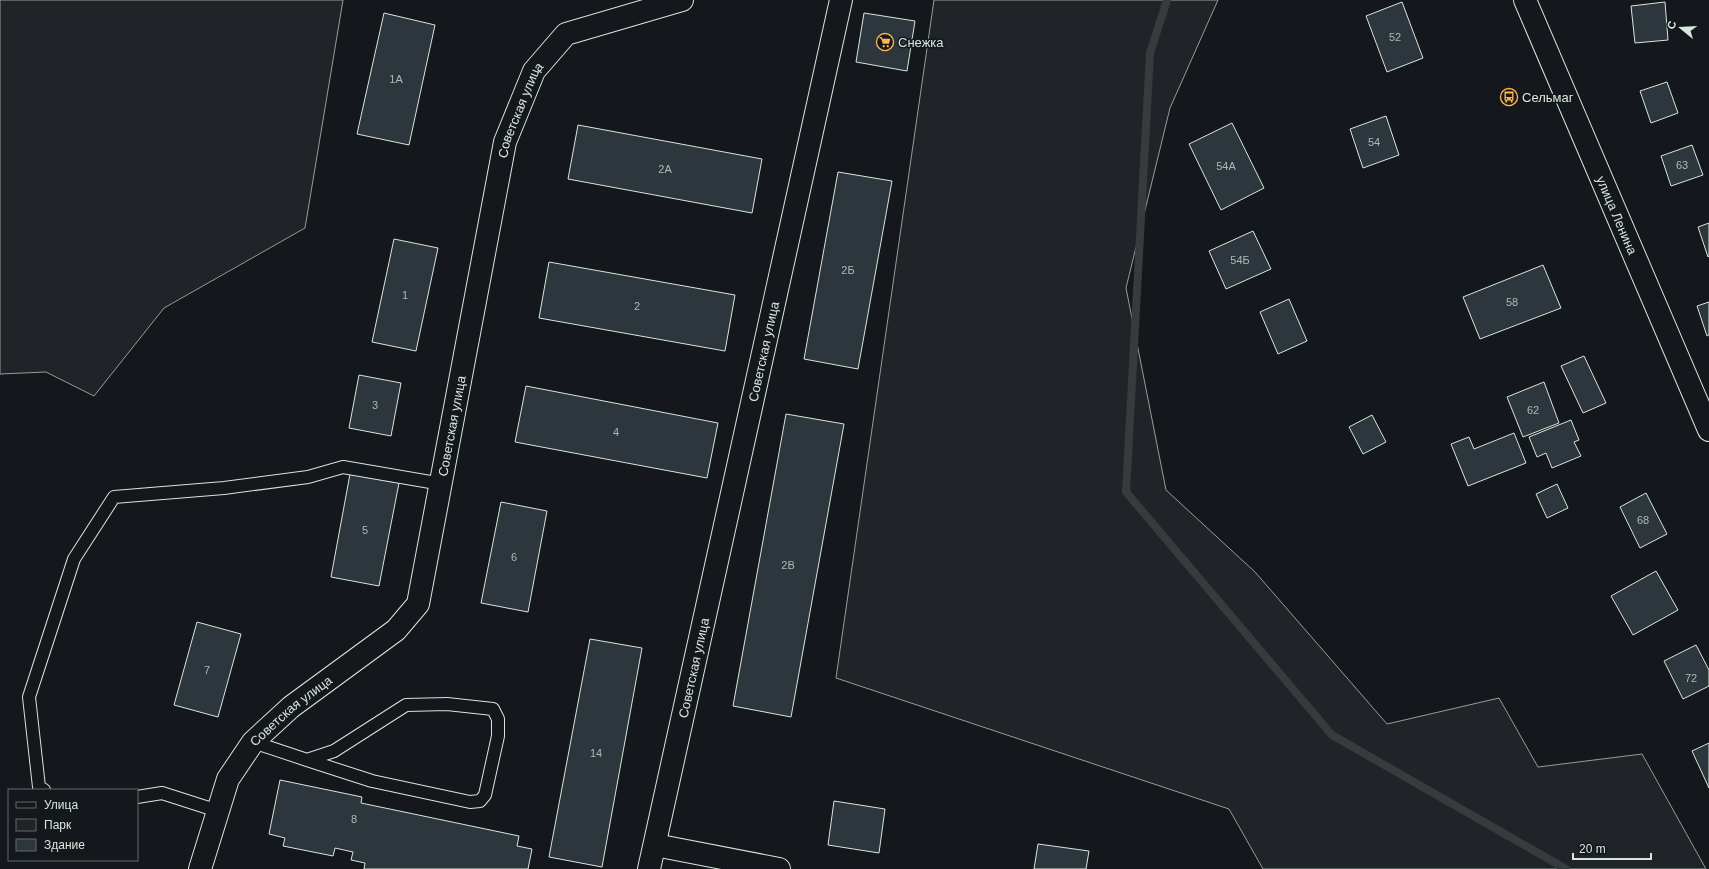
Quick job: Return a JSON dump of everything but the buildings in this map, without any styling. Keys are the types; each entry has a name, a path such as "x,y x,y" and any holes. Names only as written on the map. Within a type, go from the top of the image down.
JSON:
{"street":[{"name":"Советская улица","path":"200,869 228,779 253,742 291,707 396,630 418,604 442,484 505,142 534,71 566,34 682,0"},
{"name":"Советская улица","path":"649,869 841,0"},
{"name":"улица Ленина","path":"1525,0 1709,430"},
{"path":"655,845 779,869"}],"lane":[{"path":"42,789 39,787 30,697 74,559 114,497 224,488 308,477 342,467 442,484"},
{"path":"253,742 307,760 372,781 470,802 480,801 485,795 498,736 498,719 492,709 447,704 406,705 334,751 307,760"},
{"path":"138,797 162,793 218,811"}],"green space":[{"path":"0,0 343,0 305,228 164,308 94,396 46,372 0,374"},
{"path":"934,0 1218,0 1170,108 1126,288 1166,490 1255,572 1387,724 1499,698 1538,767 1642,754 1706,869 1263,869 1229,809 836,678"}],"waterway":[{"path":"1167,0 1150,53 1126,492 1332,735 1566,869"}],"place":[{"name":"Снежка","path":"885,42"},
{"name":"Сельмаг","path":"1509,97"}]}
